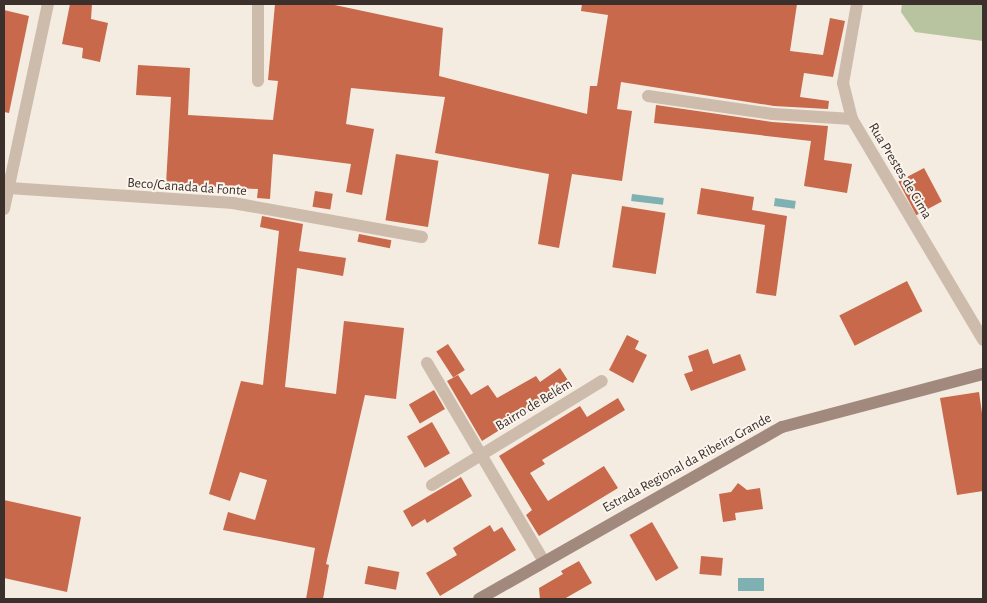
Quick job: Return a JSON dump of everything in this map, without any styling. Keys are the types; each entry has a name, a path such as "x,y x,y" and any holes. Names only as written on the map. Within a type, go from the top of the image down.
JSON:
{"main road":[{"name":"Estrada Regional da Ribeira Grande","path":"479,599 543,560 782,427 983,374"}],"street":[{"path":"4,209 48,4"},
{"path":"258,4 258,81"},
{"name":"Rua Prestes de Cima","path":"857,4 843,82 852,119 983,340"},
{"path":"648,96 773,114 852,119"},
{"name":"Beco/Canada da Fonte","path":"8,188 233,203 422,237"},
{"path":"427,363 543,560"},
{"name":"Bairro de Belém","path":"432,485 602,381"}],"green space":[{"path":"902,4 983,4 983,41 915,32 901,12"}],"water":[{"path":"632,194 664,198 663,205 631,201"},
{"path":"775,198 796,201 795,209 774,206"},
{"path":"738,578 764,578 764,591 738,591"}],"building":[{"path":"70,4 92,4 91,19 108,23 100,62 82,58 83,48 62,44"},
{"path":"275,4 330,4 443,28 439,76 587,114 590,86 597,86 608,15 581,11 582,4 797,4 790,51 823,55 830,18 845,21 833,77 804,73 800,97 829,101 828,109 774,106 621,82 617,109 632,111 622,181 572,174 559,248 538,244 549,174 435,153 445,97 351,88 346,124 374,129 362,195 346,192 351,164 273,154 270,199 257,198 258,189 166,184 171,97 136,95 138,65 190,68 188,115 273,120 278,81 268,80"},
{"path":"4,10 29,16 9,113 4,112"},
{"path":"656,105 772,122 828,126 824,160 852,164 847,193 804,186 811,141 654,123"},
{"path":"396,154 438,161 428,227 386,220"},
{"path":"924,168 942,202 916,215 898,182"},
{"path":"701,188 754,197 752,210 787,216 776,296 756,293 765,225 697,214"},
{"path":"315,191 333,194 330,210 312,207"},
{"path":"622,206 665,213 656,274 612,267"},
{"path":"262,216 303,224 299,251 346,258 343,276 297,268 285,387 336,394 344,321 404,328 396,399 365,395 326,564 329,565 323,599 306,599 315,548 223,530 228,512 255,520 267,480 240,472 230,501 209,494 241,381 263,385 279,231 260,227"},
{"path":"359,234 391,240 390,248 357,242"},
{"path":"907,281 922,311 855,346 839,316"},
{"path":"627,335 639,341 635,349 647,355 633,383 609,370"},
{"path":"448,344 465,370 453,378 436,352"},
{"path":"708,349 713,364 740,354 746,370 691,391 684,374 693,371 688,356"},
{"path":"560,368 571,385 482,441 447,381 458,375 471,395 488,385 497,398 536,376 540,382"},
{"path":"434,390 445,409 420,424 409,404"},
{"path":"979,392 983,420 983,491 957,495 940,398"},
{"path":"618,398 625,410 542,460 545,464 530,473 548,501 604,466 618,488 539,536 526,515 532,510 499,456 580,406 587,417"},
{"path":"432,422 450,453 425,468 407,436"},
{"path":"461,477 472,496 427,523 425,519 412,527 403,511"},
{"path":"738,483 747,490 760,488 763,509 735,513 736,520 723,522 719,494 731,492"},
{"path":"4,500 81,517 67,592 4,578"},
{"path":"652,522 678,568 656,581 629,535"},
{"path":"490,525 494,532 502,527 516,550 440,596 426,573 457,555 453,548"},
{"path":"701,556 723,558 721,576 699,574"},
{"path":"579,561 592,583 564,599 540,599 539,588 563,574 561,571"},
{"path":"368,566 399,572 396,590 365,584"}]}
